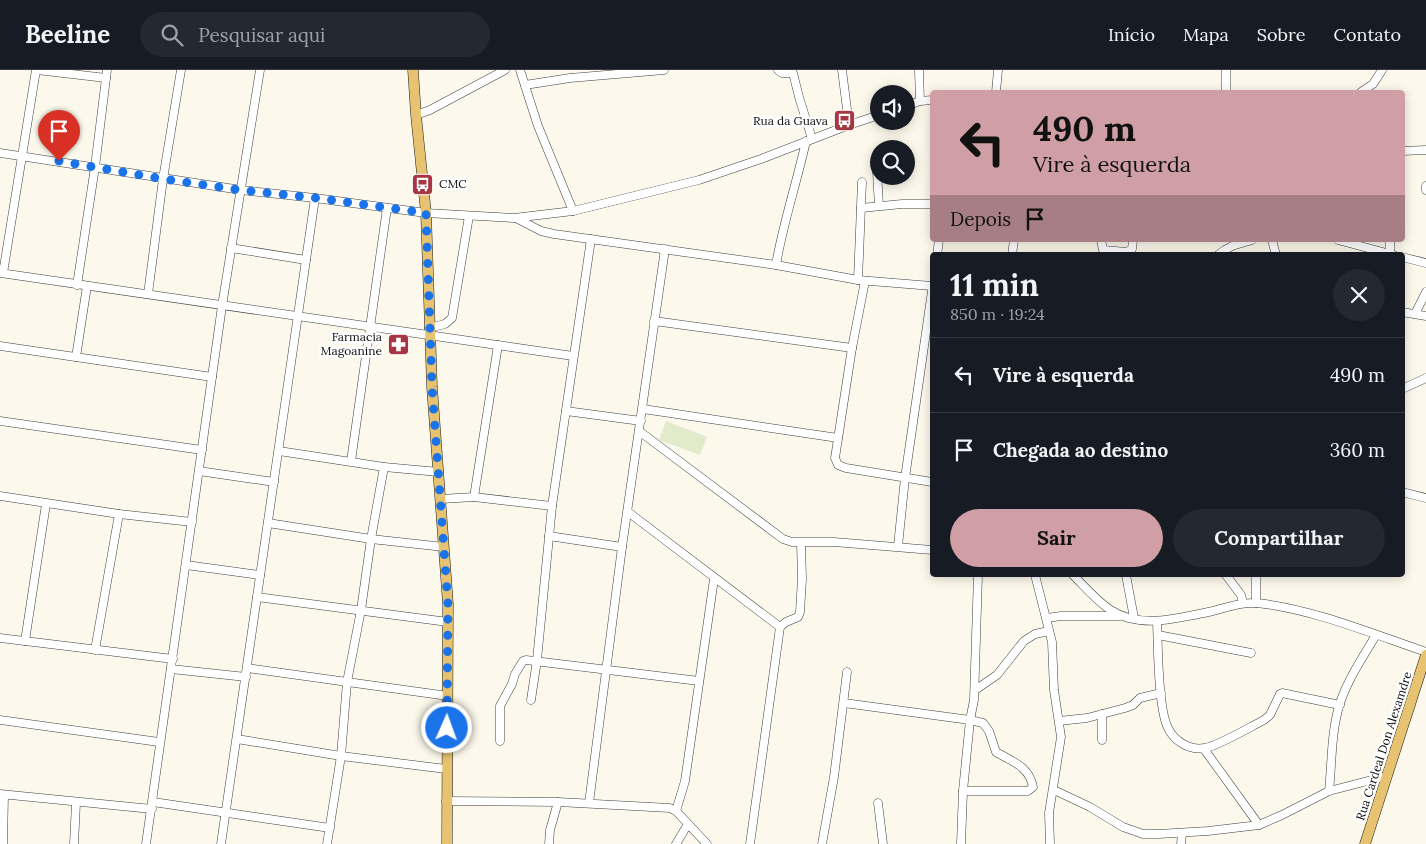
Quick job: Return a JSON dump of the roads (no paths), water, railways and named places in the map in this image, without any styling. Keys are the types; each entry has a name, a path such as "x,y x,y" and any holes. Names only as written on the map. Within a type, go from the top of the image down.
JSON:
{"main road":[{"path":"413,70 426,213 429,332 448,622 447,844"},
{"name":"Rua Cardeal Don Alexamdre","path":"1365,844 1426,654"}],"street":[{"path":"77,285 107,74 36,70 23,156 1,273 77,285 148,294 371,328 429,332 573,356"},
{"path":"148,294 163,179 181,70"},
{"path":"146,844 222,306 260,70"},
{"path":"416,115 430,110 505,70"},
{"path":"520,70 546,148 573,212"},
{"path":"524,85 597,73 664,70"},
{"path":"776,265 782,231 809,140 793,73 782,73 778,70"},
{"path":"842,70 849,125"},
{"path":"919,70 920,101"},
{"path":"996,90 998,70"},
{"path":"1226,70 1226,90"},
{"path":"1364,90 1373,84 1382,70"},
{"path":"915,103 930,102"},
{"path":"0,153 240,190 426,213 514,218 573,212 699,180 870,118"},
{"path":"1405,151 1426,150"},
{"path":"862,182 861,281 835,458 838,465 846,468 930,482"},
{"path":"878,185 879,206"},
{"path":"221,844 316,198"},
{"path":"861,208 930,204"},
{"path":"352,461 387,208"},
{"path":"429,332 452,318 469,216"},
{"path":"514,218 541,230 591,239 776,265 861,281 930,286"},
{"path":"531,700 537,660 552,506 591,239"},
{"path":"1102,242 1103,250 1127,252"},
{"path":"1221,252 1234,244 1243,242"},
{"path":"1342,242 1360,251"},
{"path":"231,248 306,260"},
{"path":"589,803 622,547 665,249"},
{"path":"1405,258 1426,263"},
{"path":"76,358 87,286"},
{"path":"1416,314 1426,292"},
{"path":"898,546 905,478 930,305"},
{"path":"1405,312 1426,316"},
{"path":"654,321 852,348"},
{"path":"474,497 498,345"},
{"path":"0,346 212,377"},
{"path":"1405,388 1426,378"},
{"path":"643,409 838,438"},
{"path":"566,411 641,421"},
{"path":"0,422 202,450"},
{"path":"640,431 783,539 801,543 834,542 930,550"},
{"path":"279,450 384,467 439,472"},
{"path":"327,844 341,756 347,682 361,610 384,467"},
{"path":"199,471 274,482"},
{"path":"1405,493 1426,498"},
{"path":"0,496 119,514 192,522"},
{"path":"441,500 474,497 552,506"},
{"path":"24,642 46,504"},
{"path":"628,512 714,579 780,627"},
{"path":"95,650 119,514"},
{"path":"268,523 371,539 444,547"},
{"path":"549,536 622,547"},
{"path":"750,844 780,627 798,617 800,612 802,579 801,543"},
{"path":"186,564 260,575"},
{"path":"961,844 963,791 970,720 974,708 978,577"},
{"path":"1036,577 1050,631 1061,737 1049,813 1050,844"},
{"path":"1075,577 1100,602 1123,616"},
{"path":"1126,577 1134,618"},
{"path":"1227,577 1244,603"},
{"path":"1256,577 1256,603"},
{"path":"676,811 685,780 714,579"},
{"path":"257,596 448,622"},
{"path":"1047,618 1061,616 1123,616 1157,621 1244,603 1256,603 1300,610 1426,654"},
{"path":"1157,621 1161,693 1167,726 1179,742 1204,749 1264,720 1270,715 1282,693 1340,705"},
{"path":"974,690 997,676 1024,641 1035,634 1050,631"},
{"path":"1158,635 1251,653"},
{"path":"1329,791 1335,726 1340,705 1348,684 1376,635"},
{"path":"0,638 173,659"},
{"path":"500,741 499,712 501,701 523,661 537,660 699,681"},
{"path":"247,668 448,696"},
{"path":"171,669 246,677"},
{"path":"822,844 834,777 844,703 846,672"},
{"path":"1059,721 1087,718 1125,708 1133,705 1140,698 1161,693"},
{"path":"844,703 983,723 989,731 996,752 1023,767 1031,779 1033,787 1028,791 963,791"},
{"path":"1102,714 1102,740"},
{"path":"0,720 159,742"},
{"path":"237,739 341,756 446,768"},
{"path":"1204,749 1259,825"},
{"path":"1054,790 1090,807 1114,823 1136,833 1182,833 1259,825 1282,816 1329,791 1387,776"},
{"path":"3,844 2,794 76,803 152,806 226,812 330,828"},
{"path":"446,801 558,802 670,808 676,811 707,844"},
{"path":"549,844 550,830 558,802"},
{"path":"74,844 76,803"},
{"path":"878,803 882,844"},
{"path":"676,844 678,837 688,824"},
{"path":"1181,844 1182,833"}],"place":[{"name":"Rua da Guava","path":"844,121"},
{"name":"CMC","path":"423,184"},
{"name":"Farmacia Magoanine","path":"398,344"}]}
